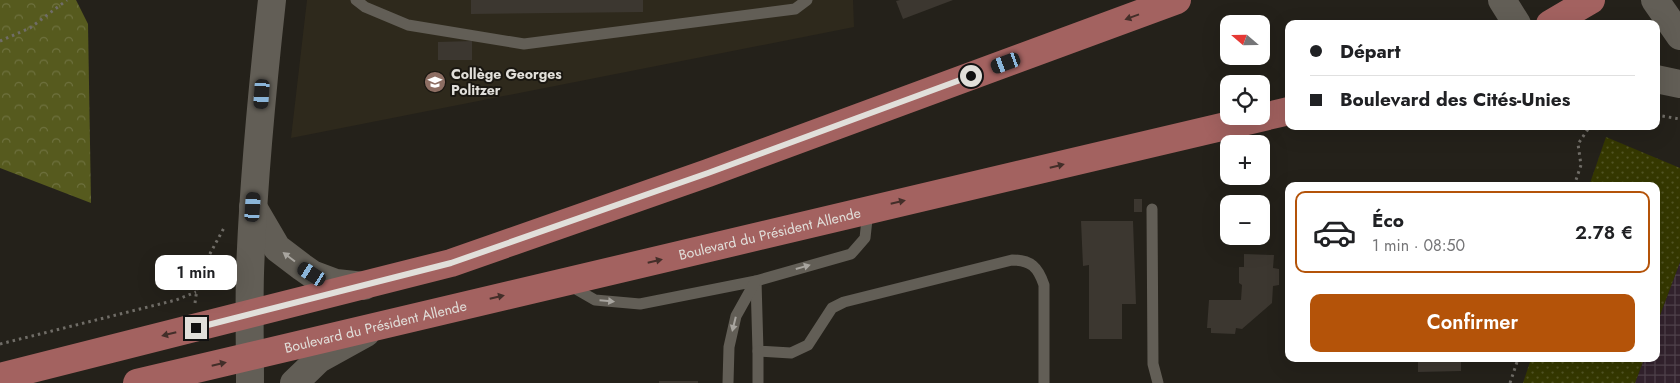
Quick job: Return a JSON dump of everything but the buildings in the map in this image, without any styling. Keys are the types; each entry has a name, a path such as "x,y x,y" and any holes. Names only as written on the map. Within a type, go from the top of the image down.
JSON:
{"main road":[{"path":"0,377 451,263 708,173 1178,0"},
{"path":"1557,20 1591,0"},
{"name":"Boulevard du Président Allende","path":"137,383 250,370 381,324 1285,112"}],"street":[{"path":"250,370 250,274 253,207 272,0"},
{"path":"1502,0 1514,20"},
{"path":"1656,0 1680,36"},
{"path":"1660,80 1680,84"},
{"path":"253,207 277,248 302,267 312,274 336,283 365,286"},
{"path":"294,383 319,359 381,324"}],"lane":[{"path":"356,0 365,7 408,25 524,44 795,9 807,0"},
{"path":"563,282 595,300 640,304 756,281 851,254 865,238 868,209"},
{"path":"1152,210 1153,364 1158,383"},
{"path":"758,351 791,353 808,345 832,308 844,302 1012,260 1022,260 1033,266 1040,273 1044,285 1044,383"},
{"path":"756,281 758,383"},
{"path":"728,383 729,346 736,316 756,281"}],"path":[{"path":"0,41 30,28 67,0"},
{"path":"1660,116 1680,119"},
{"path":"1575,182 1581,165 1578,144 1587,130"},
{"path":"196,328 195,302 199,274 225,228 226,219"},
{"path":"0,344 176,300 196,292"},
{"path":"1510,383 1517,362"}],"shaded area":[{"name":"Collège Georges Politzer","path":"307,0 853,0 854,27 291,138"},
{"path":"1606,137 1680,168 1680,262 1660,315 1660,182 1590,182"},
{"path":"1680,262 1680,383 1635,383 1643,362 1660,362 1660,315"},
{"path":"1530,362 1643,362 1635,383 1523,383"}],"green space":[{"path":"0,0 76,0 88,24 91,203 0,168"}],"place":[{"name":"Collège Georges Politzer","path":"435,82"}],"route":[{"path":"196,328 451,263 708,173 971,76"}]}
